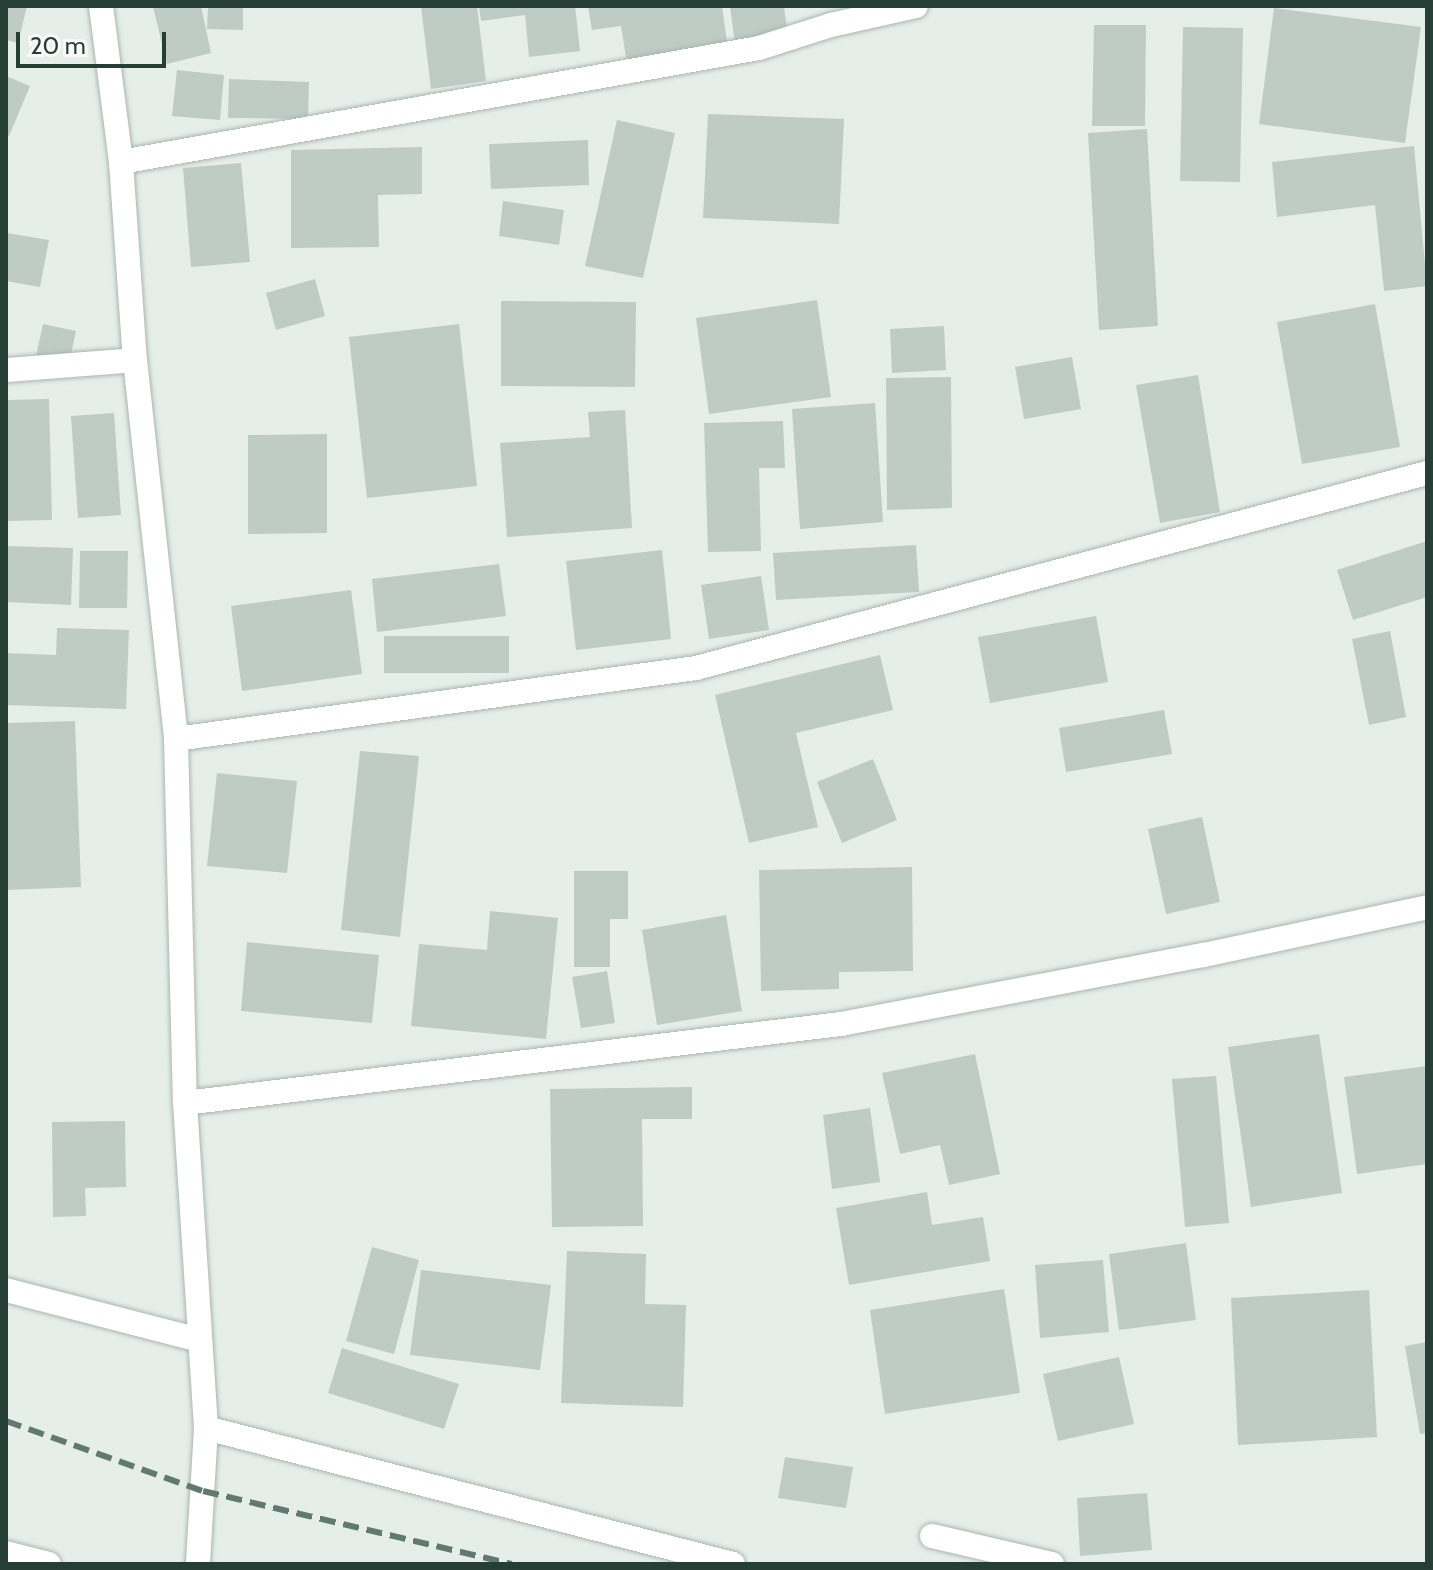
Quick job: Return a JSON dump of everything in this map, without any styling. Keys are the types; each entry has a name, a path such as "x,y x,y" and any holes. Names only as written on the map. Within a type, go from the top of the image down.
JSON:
{"street":[{"path":"101,6 121,162 135,360 176,739 185,1103 206,1428 198,1564"},
{"path":"121,162 759,48 830,15 916,6"},
{"path":"6,370 135,360"},
{"path":"176,739 696,668 1427,473"},
{"path":"185,1103 841,1024 1204,955 1427,907"},
{"path":"6,1290 200,1340"},
{"path":"206,1428 733,1564"},
{"path":"932,1536 1052,1564"},
{"path":"6,1553 49,1564"}],"building":[{"path":"6,6 27,6 18,43 6,40"},
{"path":"201,6 211,53 167,64 153,7"},
{"path":"208,6 243,6 243,30 207,29"},
{"path":"421,6 477,6 486,81 431,89"},
{"path":"479,6 575,6 580,51 529,57 525,15 481,21"},
{"path":"588,6 722,6 728,49 627,64 621,26 592,30"},
{"path":"730,6 784,6 788,38 735,44"},
{"path":"1274,8 1421,27 1405,143 1259,124"},
{"path":"1094,25 1146,25 1145,126 1092,126"},
{"path":"1183,27 1243,28 1240,182 1180,181"},
{"path":"177,70 224,75 220,120 172,116"},
{"path":"6,76 30,86 9,136 6,134"},
{"path":"229,79 309,82 308,119 228,118"},
{"path":"708,114 844,119 839,224 703,218"},
{"path":"617,120 675,133 643,278 585,266"},
{"path":"1147,129 1158,326 1099,330 1088,133"},
{"path":"588,140 589,185 491,189 489,144"},
{"path":"1414,146 1427,286 1384,291 1375,205 1277,217 1272,162"},
{"path":"422,147 422,194 378,195 379,247 291,248 291,150"},
{"path":"241,163 250,262 191,267 183,168"},
{"path":"503,201 564,210 559,245 499,236"},
{"path":"7,233 49,240 40,287 6,281"},
{"path":"315,279 325,316 276,330 266,293"},
{"path":"817,300 831,397 709,414 696,318"},
{"path":"501,301 636,302 635,387 501,386"},
{"path":"1375,304 1400,447 1302,464 1277,322"},
{"path":"43,324 76,331 69,363 36,356"},
{"path":"459,324 477,486 367,498 349,337"},
{"path":"944,326 946,370 892,373 890,329"},
{"path":"1072,357 1081,409 1024,419 1015,367"},
{"path":"1198,375 1220,512 1160,523 1136,385"},
{"path":"951,377 952,508 887,510 886,378"},
{"path":"49,399 52,520 6,521 6,400"},
{"path":"875,403 883,522 800,529 792,409"},
{"path":"625,410 632,528 507,537 500,443 590,437 588,412"},
{"path":"114,413 121,515 78,518 71,416"},
{"path":"783,421 785,468 759,468 761,551 708,552 704,423"},
{"path":"327,434 327,533 248,534 248,435"},
{"path":"1427,541 1427,597 1353,620 1337,570"},
{"path":"916,545 919,592 776,600 773,553"},
{"path":"6,546 73,548 71,605 6,602"},
{"path":"662,550 671,639 576,650 566,561"},
{"path":"80,551 128,551 127,608 79,608"},
{"path":"499,564 506,616 377,632 372,579"},
{"path":"761,576 769,630 709,639 701,585"},
{"path":"351,590 362,674 242,691 231,606"},
{"path":"1096,616 1108,682 990,703 978,637"},
{"path":"57,628 129,630 126,709 6,705 6,653 56,655"},
{"path":"1390,631 1406,717 1369,725 1352,639"},
{"path":"384,636 509,636 509,673 384,673"},
{"path":"880,655 893,710 796,733 818,827 749,843 715,695"},
{"path":"1164,710 1172,754 1066,772 1059,728"},
{"path":"75,721 81,887 6,890 6,723"},
{"path":"360,751 419,756 400,937 341,930"},
{"path":"873,759 897,820 842,843 817,782"},
{"path":"217,773 297,781 287,873 207,866"},
{"path":"1202,817 1220,902 1166,914 1148,829"},
{"path":"912,867 913,971 839,972 839,989 761,991 759,870"},
{"path":"574,871 628,871 628,919 610,919 610,967 574,967"},
{"path":"490,911 558,918 546,1039 411,1026 419,944 487,950"},
{"path":"726,915 742,1011 657,1025 642,930"},
{"path":"247,942 379,955 372,1023 241,1011"},
{"path":"607,971 615,1023 581,1028 572,977"},
{"path":"1319,1034 1342,1193 1251,1207 1228,1047"},
{"path":"975,1054 1000,1174 949,1185 940,1145 900,1154 882,1073"},
{"path":"1427,1066 1427,1164 1357,1174 1344,1077"},
{"path":"1216,1076 1229,1223 1185,1227 1172,1079"},
{"path":"692,1087 692,1119 642,1119 643,1226 552,1227 550,1089"},
{"path":"870,1108 880,1182 832,1189 823,1115"},
{"path":"125,1121 126,1187 85,1188 86,1216 53,1217 52,1122"},
{"path":"927,1192 932,1225 983,1217 990,1261 849,1285 836,1208"},
{"path":"1186,1243 1196,1320 1119,1330 1109,1254"},
{"path":"372,1247 419,1260 394,1354 346,1341"},
{"path":"567,1251 646,1254 645,1304 686,1305 683,1407 561,1403"},
{"path":"1103,1260 1109,1332 1040,1338 1035,1265"},
{"path":"421,1270 551,1285 540,1370 410,1355"},
{"path":"1004,1289 1020,1393 885,1414 870,1310"},
{"path":"1369,1290 1377,1437 1238,1445 1231,1298"},
{"path":"1427,1342 1427,1433 1420,1434 1405,1346"},
{"path":"342,1348 459,1384 444,1429 328,1393"},
{"path":"1119,1357 1134,1424 1058,1441 1043,1374"},
{"path":"785,1457 853,1467 846,1508 778,1498"},
{"path":"1147,1493 1152,1550 1080,1556 1077,1498"}],"railway":[{"path":"6,1421 203,1491 511,1564"}]}
